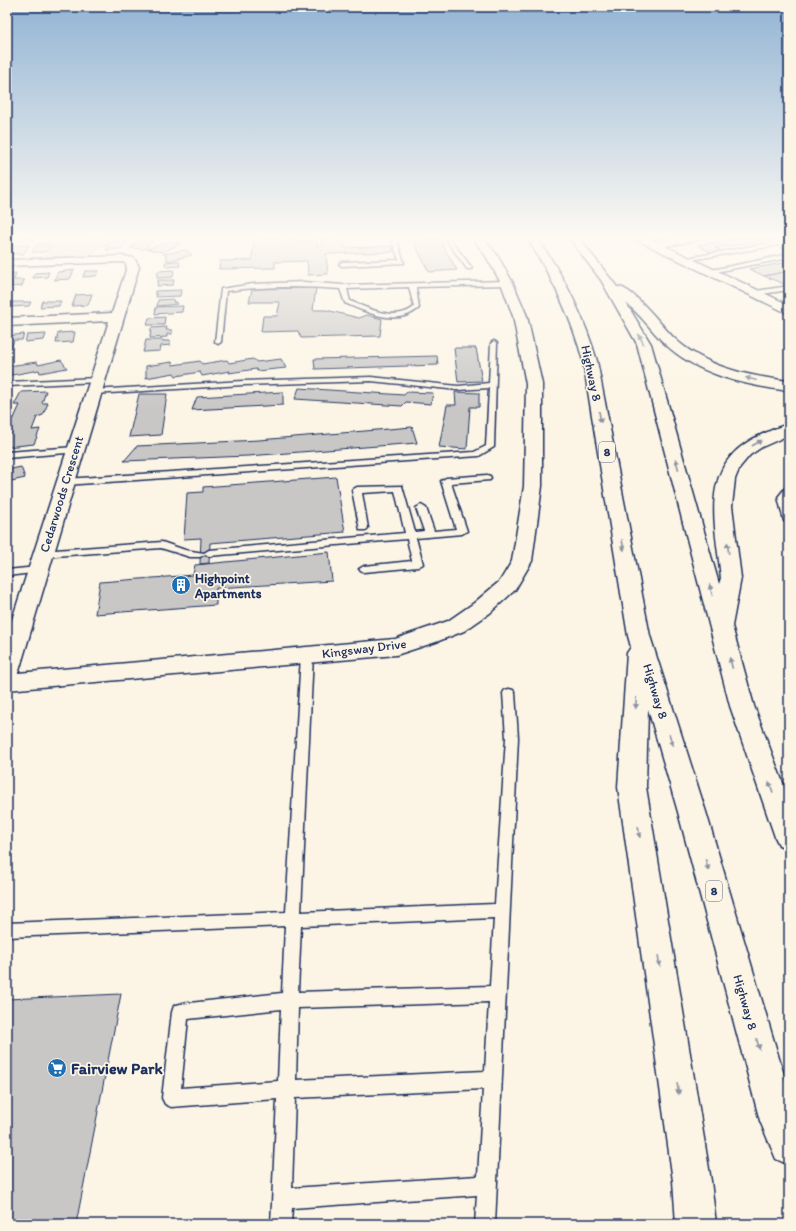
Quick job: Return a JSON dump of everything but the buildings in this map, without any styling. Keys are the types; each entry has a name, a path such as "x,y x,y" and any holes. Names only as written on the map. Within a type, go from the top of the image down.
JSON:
{"main road":[{"name":"Cedarwoods Crescent","path":"7,671 123,295"},
{"name":"Kingsway Drive","path":"7,682 396,646 428,637 456,626 482,608 508,585 522,561 533,486 534,384 520,316 512,295"},
{"name":"Highway 8","path":"567,295 583,333 590,361 639,636 692,812 780,1121 789,1146"},
{"path":"616,295 644,344 742,706 789,837"},
{"path":"625,295 644,312 672,343 694,359 732,374 759,381 789,386"},
{"path":"759,295 789,310"},
{"path":"7,322 116,317"},
{"path":"721,627 732,578 723,506 726,479 732,466 744,451 756,443 789,429"},
{"path":"639,636 632,787 692,1181 696,1224"}],"lane":[{"path":"218,342 222,295"},
{"path":"345,295 347,302 379,314 395,316 414,311 418,307 415,295"},
{"path":"65,482 476,454 490,447 494,343"},
{"path":"7,384 95,386 371,379 458,388 493,385"},
{"path":"7,455 75,450"},
{"path":"7,573 40,562 162,545 177,552 191,555 462,531 446,481 487,478"},
{"path":"363,528 357,490 399,488 418,564 364,570"},
{"path":"789,489 783,497 789,521"},
{"path":"421,508 430,534"},
{"path":"281,1224 293,918 307,655"},
{"path":"485,1224 512,738 509,693"},
{"path":"7,930 502,911"},
{"path":"493,1080 286,1089 171,1098 180,1012 290,1000 498,994"},
{"path":"282,1198 487,1185"}],"place":[{"name":"Highpoint Apartments","path":"181,585"},
{"name":"Fairview Park","path":"57,1068"}]}
